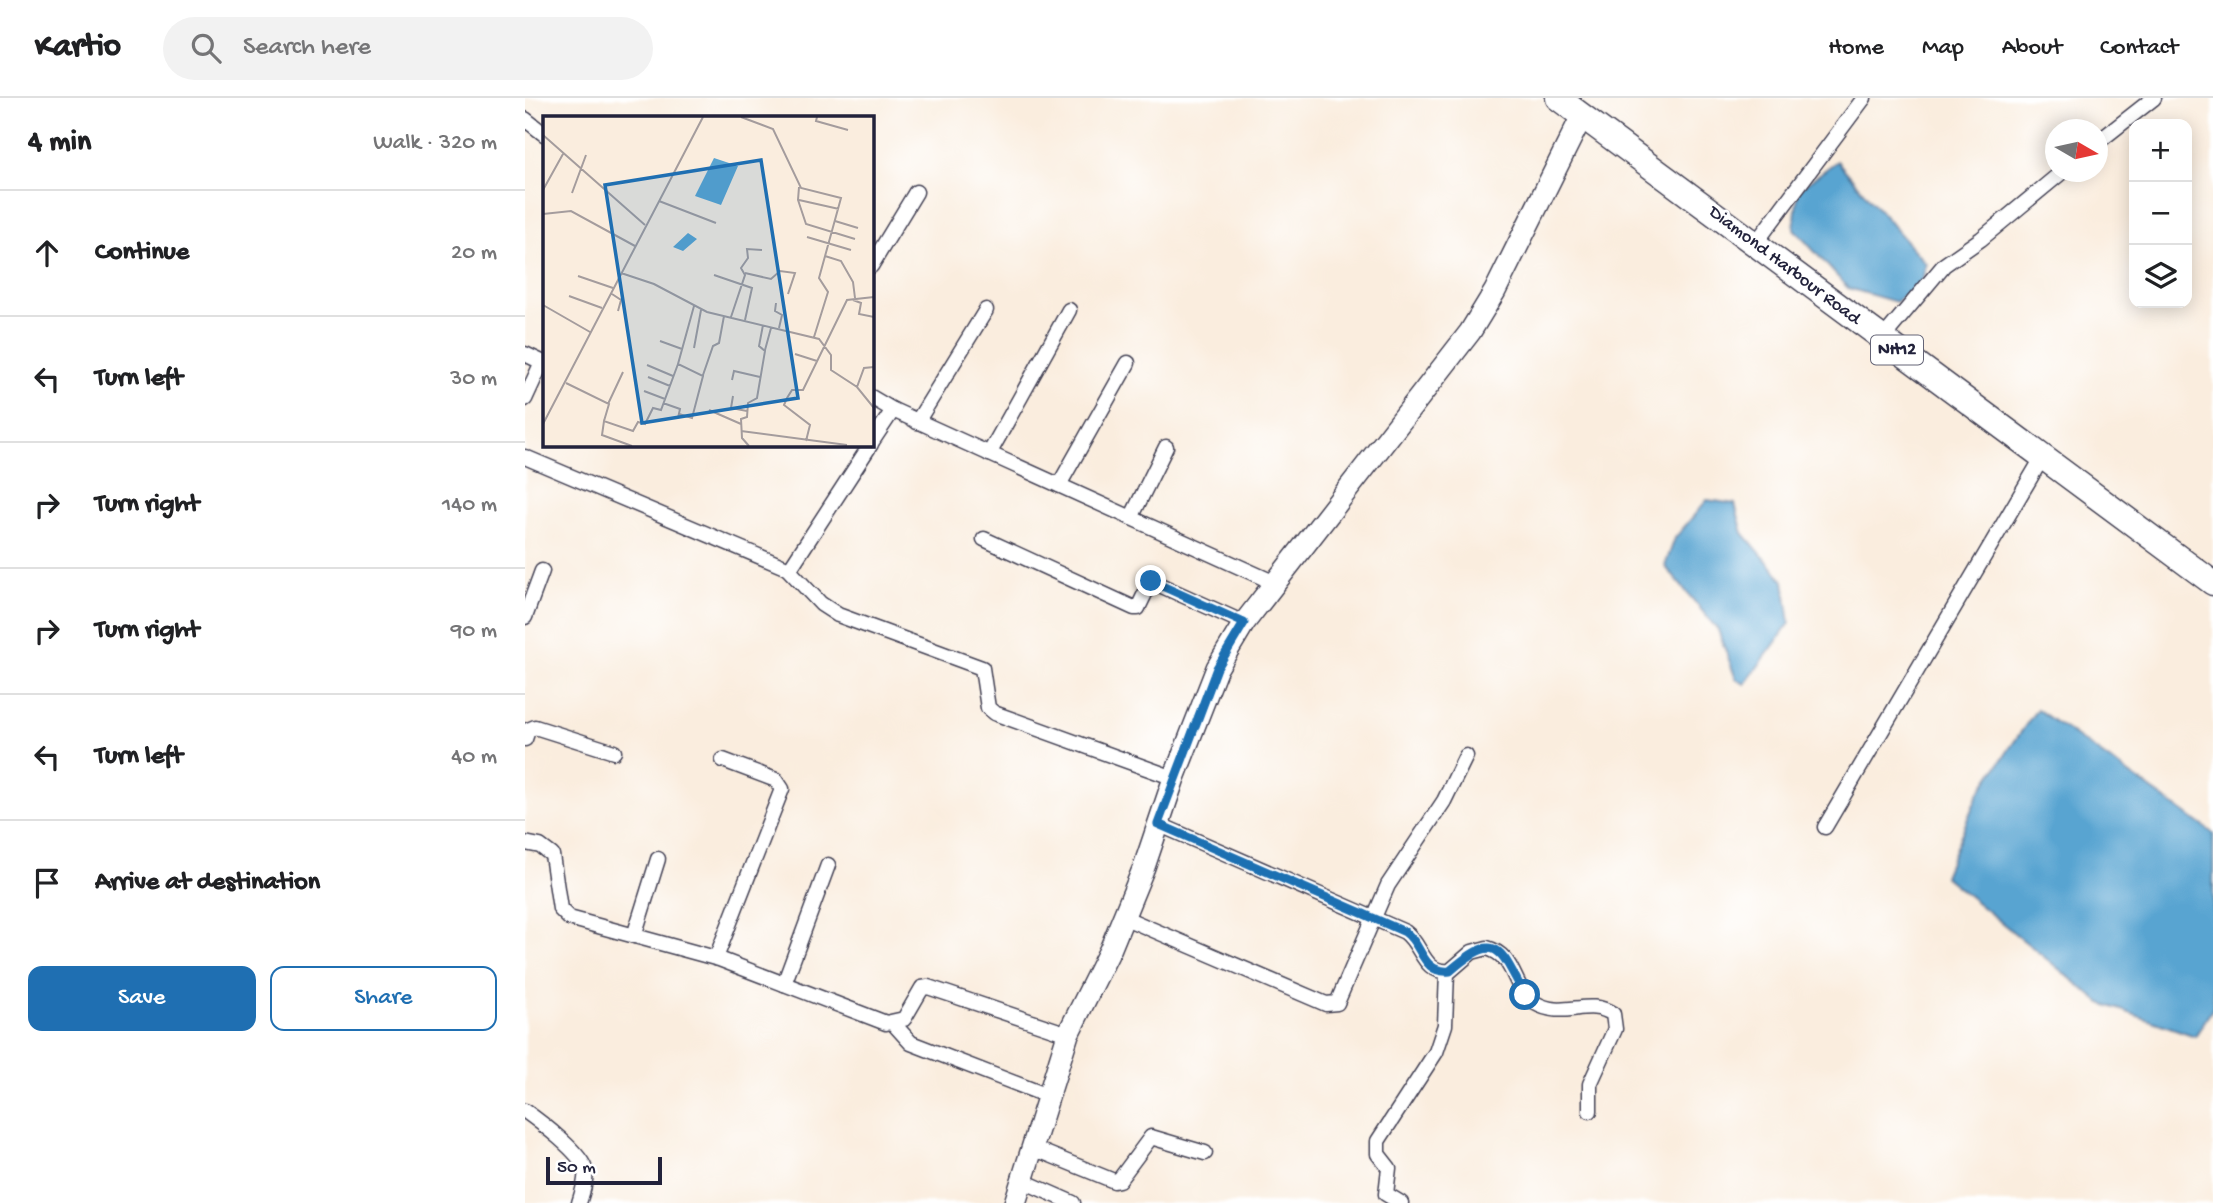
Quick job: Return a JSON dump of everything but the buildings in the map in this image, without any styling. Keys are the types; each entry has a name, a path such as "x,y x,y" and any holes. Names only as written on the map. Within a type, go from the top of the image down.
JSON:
{"highway":[{"name":"Diamond Harbour Road","path":"1557,98 2213,583"}],"main road":[{"path":"1015,1203 1069,1034 1123,917 1217,668 1244,623 1470,332 1495,291 1582,116"}],"street":[{"path":"1755,244 1864,98"},
{"path":"2108,134 2154,98"},
{"path":"525,119 543,133"},
{"path":"1882,339 1944,265 1981,239 2050,182"},
{"path":"873,263 916,192"},
{"path":"917,422 986,310"},
{"path":"989,454 1069,310"},
{"path":"525,354 543,363 525,398"},
{"path":"1059,485 1128,363"},
{"path":"873,398 917,422 1275,583"},
{"path":"873,441 893,410"},
{"path":"787,568 791,567 870,446"},
{"path":"1131,518 1166,447"},
{"path":"525,457 787,568 821,604 838,615 982,668 988,708 994,713 1174,778"},
{"path":"1825,827 2042,458"},
{"path":"985,539 1134,608 1137,608 1153,581 1244,623"},
{"path":"525,617 543,571"},
{"path":"525,739 528,730 535,727 614,752"},
{"path":"1123,917 1332,1004 1341,997 1388,884 1444,801 1466,756"},
{"path":"716,958 782,789 776,780 723,760"},
{"path":"1158,824 1411,936 1424,962 1447,972"},
{"path":"525,843 540,846 552,855 563,915 716,958 893,1023 911,1043 1048,1096"},
{"path":"634,936 659,859"},
{"path":"784,984 828,865"},
{"path":"1401,1203 1387,1194 1389,1168 1378,1154 1378,1141 1436,1052 1444,1034 1447,972 1472,952 1487,948 1508,960 1525,995 1546,1009 1565,1012 1597,1007 1613,1014 1615,1029 1590,1084 1590,1111"},
{"path":"893,1023 904,1019 922,988 928,987 1069,1034"},
{"path":"525,1111 542,1122 583,1162 585,1178 579,1203"},
{"path":"1033,1148 1114,1181 1119,1180 1151,1138 1205,1153"},
{"path":"1023,1181 1073,1203"}],"water":[{"path":"1837,161 1926,264 1921,285 1896,302 1848,288 1794,229 1798,190"},
{"path":"1707,500 1735,504 1743,533 1784,581 1790,623 1745,684 1736,679 1718,630 1665,566 1675,538"},
{"path":"2037,709 2213,833 2213,1008 2195,1036 2101,1003 1944,876 1978,794"}],"route":[{"path":"1151,581 1244,623 1217,668 1158,824 1405,932 1415,941 1424,962 1443,972 1450,971 1480,948 1493,950 1508,960 1525,995"}]}
